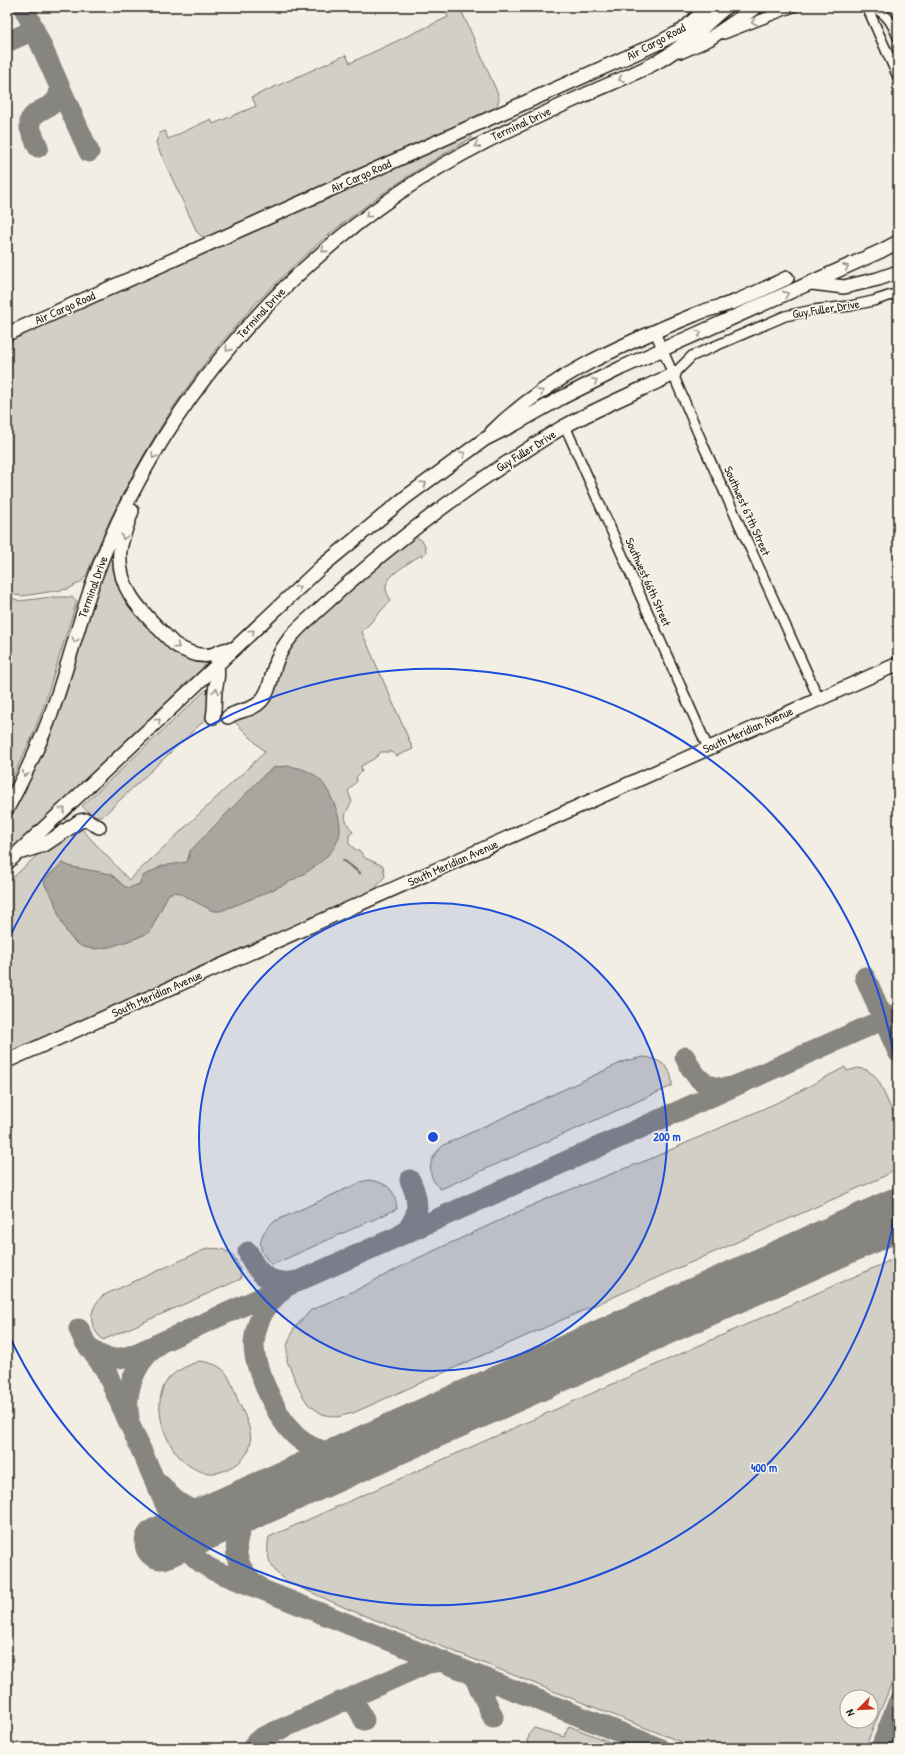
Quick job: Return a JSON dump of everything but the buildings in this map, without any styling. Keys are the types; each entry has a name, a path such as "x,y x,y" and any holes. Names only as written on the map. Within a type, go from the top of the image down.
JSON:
{"main road":[{"name":"Air Cargo Road","path":"7,334 656,44 683,30 708,7"},
{"name":"Terminal Drive","path":"7,809 29,765 51,714 100,565 143,473 190,397 230,346 292,280 323,251 354,225 402,191 468,150 514,126 656,62 686,42 726,7"},
{"path":"656,62 709,39 756,7"},
{"path":"485,439 591,383 898,242"},
{"path":"811,283 844,287 878,279 898,272"},
{"path":"7,863 294,592 366,529 485,439 509,415 560,380 611,352 695,314 735,302 787,278"},
{"path":"755,293 761,305"},
{"name":"Guy Fuller Drive","path":"228,717 258,704 263,698 271,681 276,662 283,646 292,634 355,575 428,517 489,474 565,426 674,374"},
{"path":"143,473 120,548 120,565 123,581 133,601 174,644 182,650 191,654 207,655 215,654 222,649 234,649"},
{"name":"South Meridian Avenue","path":"7,1061 898,664"},
{"path":"213,717 218,678 217,665"},
{"path":"18,853 44,845 80,821 87,820 99,827"}],"street":[{"path":"709,39 793,7"},
{"path":"867,7 898,77"},
{"path":"872,7 881,10 891,20 898,37"},
{"name":"Guy Fuller Drive","path":"674,374 692,356 786,316 813,310 850,306 898,293"},
{"name":"Southwest 67th Street","path":"655,332 704,447 819,699"},
{"name":"Southwest 66th Street","path":"565,426 708,748"}],"shaded area":[{"path":"444,7 458,7 462,12 497,92 499,99 496,109 210,238 201,236 197,232 158,148 156,142 160,133 165,131 168,139 211,119 213,124 256,106 252,97 346,55 350,63 448,17"},
{"path":"470,134 472,138 407,177 346,221 290,269 240,321 194,378 153,439 118,504 87,574 81,582 68,589 22,596 15,595 8,591 7,340"},
{"path":"414,537 423,542 426,552 422,557 421,555 400,569 387,582 386,588 390,601 362,632 413,749 397,756 391,752 381,752 375,758 361,766 362,771 356,777 357,781 348,791 352,802 345,817 347,824 353,832 349,835 349,844 356,850 359,850 365,858 383,866 385,876 374,890 7,1055 7,883 44,849 78,825 129,880 265,752 235,722 231,720 259,709 288,649 323,612"},
{"path":"114,548 118,584 131,608 174,652 194,659 210,661 211,663 7,858 7,818 22,791 91,604"},
{"path":"7,596 20,601 52,597 72,597 77,601 42,711 32,737 7,789"},
{"path":"208,688 211,688 208,717 103,816 91,814 82,806"},
{"path":"288,766 303,769 315,775 320,780 328,791 339,819 340,831 336,845 325,858 310,870 272,890 221,911 213,911 179,893 173,892 168,895 150,932 122,943 95,949 76,943 70,936 64,927 53,898 46,887 44,880 62,863 72,867 111,874 124,886 129,888 139,884 143,876 162,866 187,862 190,851 266,773 275,767"},
{"path":"644,1057 660,1062 668,1069 672,1079 672,1086 441,1189 432,1178 430,1167 432,1161 444,1145 625,1061"},
{"path":"845,1067 847,1071 858,1068 867,1070 875,1076 898,1124 898,1164 895,1169 883,1177 353,1413 337,1417 322,1414 308,1404 301,1393 287,1361 287,1346 294,1328 311,1310 356,1290 416,1259 546,1199 650,1159 783,1100"},
{"path":"369,1180 386,1185 389,1188 394,1196 397,1209 272,1265 263,1254 260,1243 261,1238 273,1222 361,1182"},
{"path":"208,1248 222,1249 232,1255 240,1270 241,1279 103,1340 98,1335 92,1324 92,1313 94,1307 102,1296"},
{"path":"898,1257 898,1668 879,1714 879,1689 839,1689 839,1729 873,1729 865,1748 696,1748 348,1609 286,1581 276,1572 270,1562 268,1557 269,1537"},
{"path":"199,1361 214,1364 226,1373 245,1415 250,1432 251,1441 245,1457 234,1466 219,1472 212,1473 199,1471 187,1464 176,1453 168,1440 160,1411 161,1396 165,1384 171,1376"},
{"path":"569,1726 625,1748 531,1748 527,1741 534,1728 564,1737"}],"waterway":[{"path":"343,860 360,873"}],"taxiway":[{"path":"24,7 89,152"},
{"path":"7,42 34,30"},
{"path":"38,147 30,128 30,120 34,115 56,100 59,95 60,88"},
{"path":"865,977 898,1052"},
{"path":"92,1350 97,1354 108,1358 118,1358 135,1354 898,1013"},
{"path":"685,1057 697,1077 703,1082 716,1088 732,1087"},
{"path":"401,1235 408,1229 417,1209 416,1195 410,1180"},
{"path":"248,1252 256,1267 266,1277 280,1282 297,1281"},
{"path":"281,1291 270,1302 262,1315 256,1329 254,1344 258,1367 266,1388 281,1418 303,1442 324,1451 343,1452 360,1450 395,1438"},
{"path":"79,1329 85,1342 105,1369 179,1535 186,1547 203,1564 215,1571 659,1748"},
{"path":"129,1417 128,1398 133,1378 142,1361 156,1347"},
{"path":"161,1485 177,1502 195,1511 215,1512 238,1508"},
{"path":"259,1587 247,1576 240,1564 237,1552 237,1540 241,1528 248,1516 268,1495"},
{"path":"253,1748 255,1743 261,1738 428,1663 443,1661"},
{"path":"468,1672 475,1678 493,1717"},
{"path":"340,1702 345,1701 356,1705 364,1720"},
{"path":"881,1748 898,1703"}],"runway":[{"path":"161,1543 898,1214"}]}
